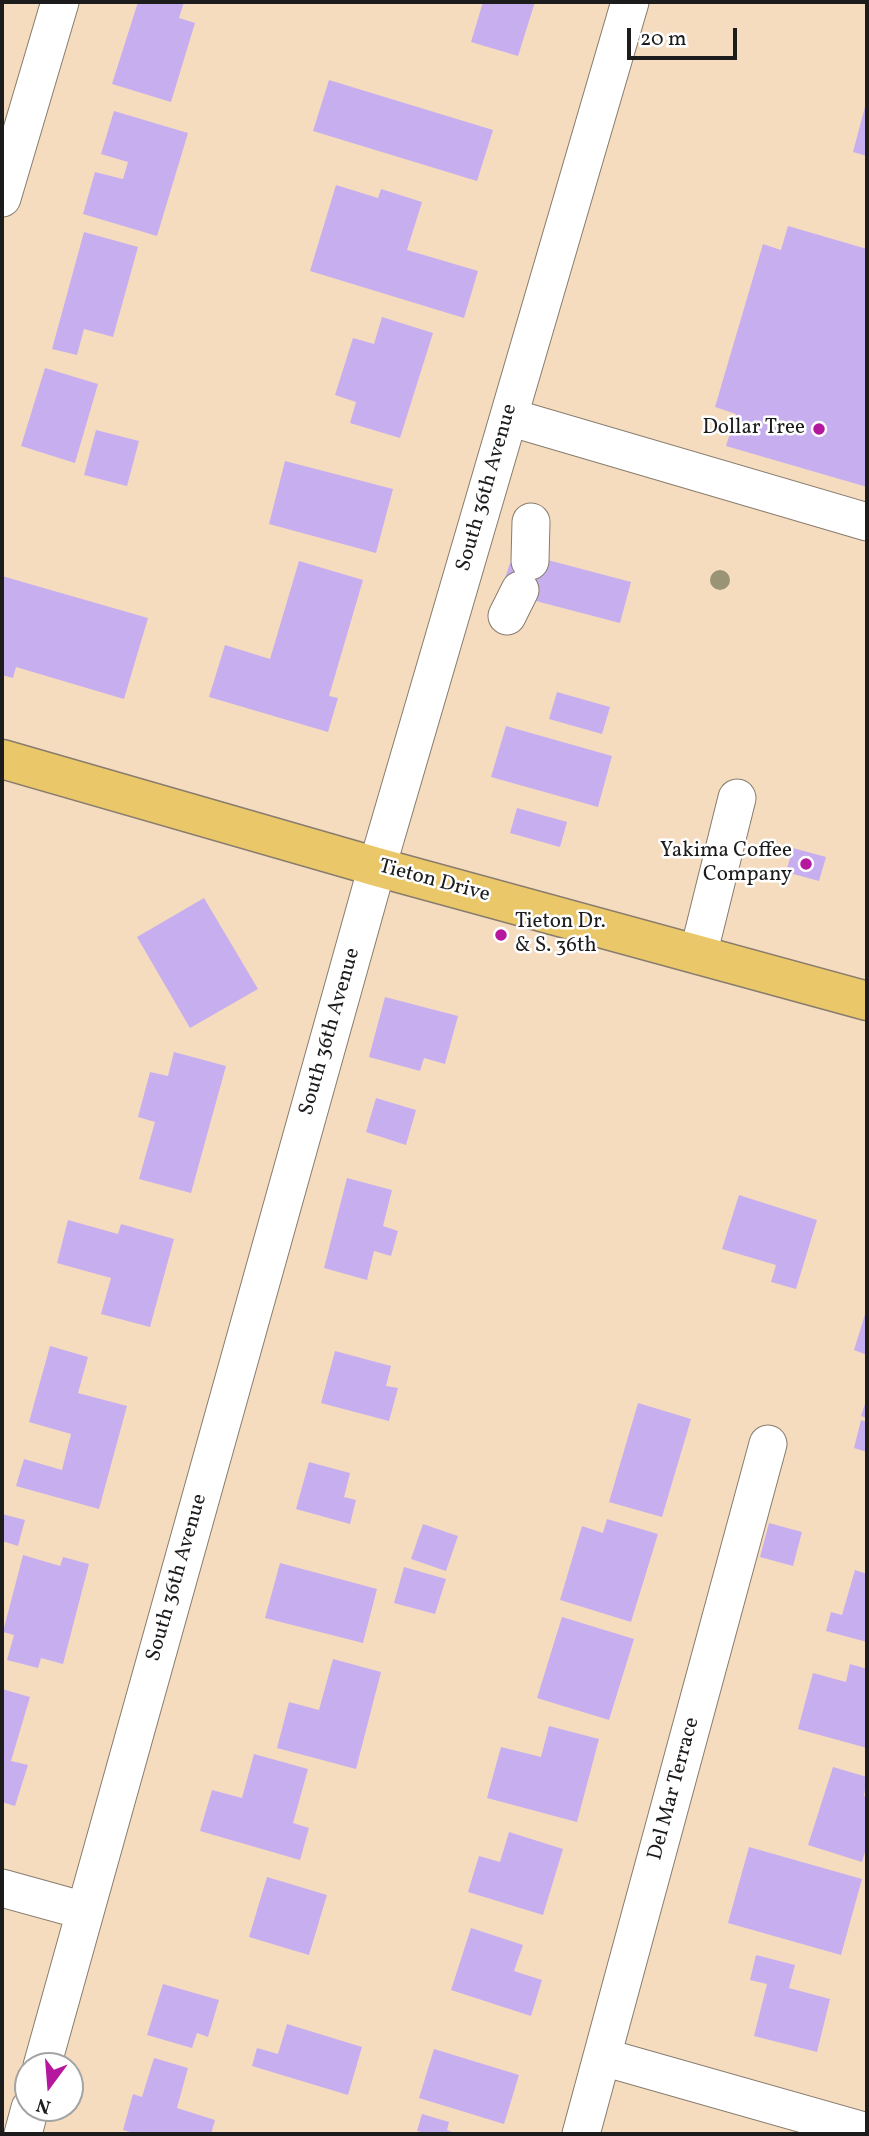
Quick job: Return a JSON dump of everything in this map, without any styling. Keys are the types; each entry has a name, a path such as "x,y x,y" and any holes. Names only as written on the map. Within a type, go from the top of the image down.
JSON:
{"main road":[{"name":"Tieton Drive","path":"2,759 377,867 867,1001"}],"street":[{"path":"2,198 60,2"},
{"name":"South 36th Avenue","path":"46,2052 377,867 630,2"},
{"path":"509,417 867,522"},
{"path":"519,589 531,522"},
{"path":"698,955 737,798"},
{"name":"Del Mar Terrace","path":"581,2134 768,1444"},
{"path":"2,1888 85,1911"},
{"path":"603,2057 867,2132"}],"building":[{"path":"138,2 184,2 179,18 195,23 171,102 112,84"},
{"path":"483,2 535,2 518,56 471,42"},
{"path":"329,80 493,130 477,181 313,131"},
{"path":"867,103 867,156 853,152"},
{"path":"114,111 188,133 157,236 83,214 95,172 123,179 128,162 101,154"},
{"path":"336,185 378,198 381,189 422,202 407,250 478,271 464,318 310,271"},
{"path":"788,226 867,249 867,487 726,446 736,414 715,407 763,244 781,250"},
{"path":"84,232 138,247 113,337 84,329 77,355 52,349"},
{"path":"382,317 433,333 400,438 350,423 356,402 335,395 353,338 374,344"},
{"path":"45,368 98,384 75,463 21,446"},
{"path":"96,430 139,441 127,486 84,475"},
{"path":"285,461 393,489 376,553 269,524"},
{"path":"544,559 631,582 620,623 532,600 505,578 510,563"},
{"path":"299,561 363,580 329,696 338,698 328,732 209,697 225,645 270,659"},
{"path":"2,576 148,618 124,699 16,667 13,678 2,675"},
{"path":"557,692 610,707 602,734 549,719"},
{"path":"506,726 612,756 598,807 491,777"},
{"path":"517,808 567,822 560,847 510,833"},
{"name":"Yakima Coffee Company","path":"793,848 826,857 819,881 786,872"},
{"path":"204,898 258,989 190,1028 137,937"},
{"path":"385,997 458,1016 445,1064 424,1058 420,1071 369,1057"},
{"path":"174,1052 226,1066 191,1193 139,1179 155,1122 138,1117 150,1072 168,1076"},
{"path":"376,1098 416,1110 406,1145 366,1132"},
{"path":"347,1178 392,1190 383,1226 398,1231 391,1256 374,1251 367,1280 324,1268"},
{"path":"739,1195 817,1220 796,1289 771,1282 776,1265 722,1249"},
{"path":"68,1220 118,1234 121,1224 174,1239 150,1327 101,1314 111,1278 57,1263"},
{"path":"867,1308 867,1355 854,1350"},
{"path":"50,1346 88,1357 78,1393 127,1406 99,1509 16,1486 24,1459 62,1470 71,1434 29,1422"},
{"path":"335,1351 391,1366 386,1386 398,1388 389,1421 321,1403"},
{"path":"867,1398 867,1418 861,1416"},
{"path":"638,1403 691,1419 662,1517 609,1502"},
{"path":"861,1420 867,1422 867,1452 854,1448"},
{"path":"309,1462 350,1473 344,1497 356,1500 350,1524 296,1509"},
{"path":"2,1514 25,1520 18,1546 2,1541"},
{"path":"607,1519 658,1534 631,1622 560,1600 582,1526 603,1533"},
{"path":"769,1523 802,1532 793,1566 760,1557"},
{"path":"423,1524 458,1536 446,1571 411,1559"},
{"path":"23,1555 60,1566 63,1557 89,1564 63,1664 41,1658 38,1668 7,1660 14,1635 3,1632"},
{"path":"280,1563 377,1589 363,1643 265,1618"},
{"path":"404,1567 446,1579 435,1614 394,1603"},
{"path":"855,1570 867,1574 867,1642 826,1631 831,1612 842,1615"},
{"path":"562,1617 634,1639 609,1720 537,1698"},
{"path":"333,1659 381,1672 356,1769 277,1748 289,1702 319,1710"},
{"path":"850,1664 867,1669 867,1748 798,1729 813,1673 846,1682"},
{"path":"2,1689 30,1697 11,1761 28,1765 15,1806 2,1802"},
{"path":"549,1726 599,1739 577,1822 487,1798 501,1747 541,1757"},
{"path":"254,1754 308,1769 293,1823 309,1828 300,1860 200,1831 212,1790 242,1798"},
{"path":"833,1767 867,1777 864,1796 867,1797 867,1846 862,1862 808,1845"},
{"path":"509,1832 563,1849 543,1915 468,1892 479,1856 500,1862"},
{"path":"749,1847 862,1879 841,1955 728,1923"},
{"path":"267,1877 327,1895 309,1955 249,1937"},
{"path":"471,1928 523,1945 514,1971 542,1980 531,2016 451,1990"},
{"path":"756,1955 795,1965 789,1988 830,1999 817,2052 754,2036 767,1984 750,1980"},
{"path":"163,1984 219,2000 208,2037 197,2033 192,2048 147,2035"},
{"path":"287,2024 362,2047 348,2095 252,2066 257,2048 278,2054"},
{"path":"434,2049 519,2075 504,2124 419,2098"},
{"path":"154,2058 188,2068 177,2108 215,2120 211,2134 137,2134 123,2130 133,2094 142,2097"},
{"path":"422,2114 449,2122 447,2130 457,2134 417,2131"}],"place":[{"name":"Dollar Tree","path":"819,429"},
{"name":"Yakima Coffee Company","path":"806,864"},
{"name":"Tieton Dr. & S. 36th","path":"501,935"}]}
